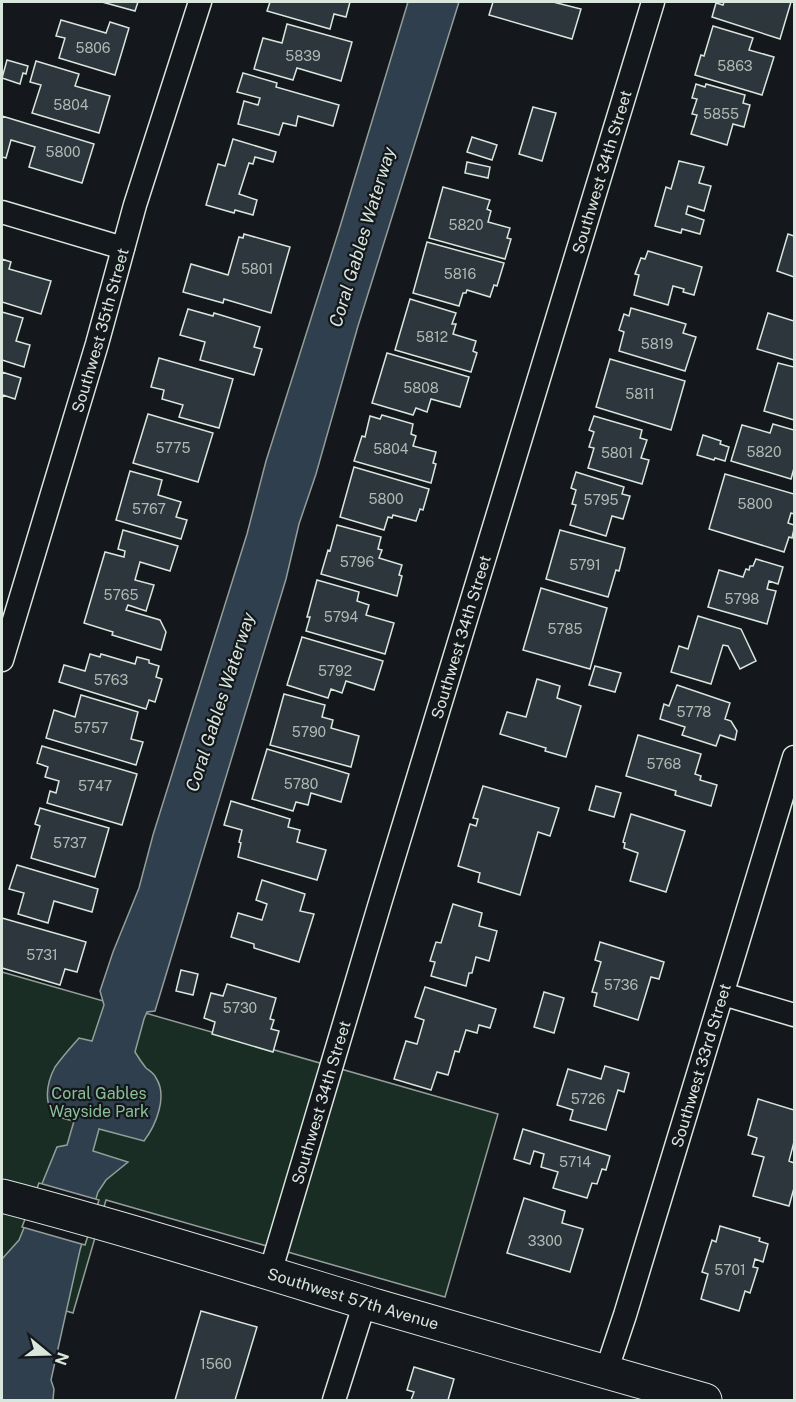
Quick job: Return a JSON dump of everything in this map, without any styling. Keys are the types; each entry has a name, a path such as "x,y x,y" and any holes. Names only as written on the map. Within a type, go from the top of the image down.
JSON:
{"main road":[{"name":"Southwest 57th Avenue","path":"12,1198 705,1401"}],"street":[{"name":"Southwest 35th Street","path":"2,660 97,344 135,205 200,2"},
{"name":"Southwest 34th Street","path":"270,1272 376,914 653,2"},
{"path":"2,212 123,248"},
{"name":"Southwest 33rd Street","path":"606,1372 795,757"},
{"path":"723,994 795,1015"},
{"path":"334,1401 364,1302"}],"green space":[{"name":"Coral Gables Wayside Park","path":"2,972 498,1114 445,1297 106,1200 73,1313 2,1292"}],"water":[{"name":"Coral Gables Waterway","path":"408,2 459,2 358,326 316,474 299,524 286,579 155,1011 147,1012 135,1052 154,1075 159,1085 161,1102 159,1110 153,1127 144,1141 99,1129 93,1151 128,1162 106,1180 98,1192 80,1250 51,1380 54,1389 53,1400 2,1400 2,1259 19,1240 57,1147 67,1145 74,1121 60,1117 50,1108 47,1094 50,1080 55,1067 79,1038 92,1041 104,1005 100,991 139,888 153,835 247,534 266,461"}],"pier":[{"path":"39,1183 99,1200 85,1245 22,1227"}],"building":[{"path":"102,2 138,2 135,11"},
{"path":"270,2 350,2 346,17 334,14 330,29 267,11"},
{"path":"493,2 553,2 581,9 572,39 489,15"},
{"path":"724,2 791,2 780,39 712,17 716,3 723,5"},
{"path":"61,20 106,33 110,22 129,28 115,75 59,58 65,38 56,36"},
{"path":"287,24 352,42 341,81 297,68 293,80 254,69 263,38 282,43"},
{"path":"713,26 753,38 749,50 774,57 762,95 695,75 701,55 704,56"},
{"path":"7,60 28,66 20,84 2,78"},
{"path":"36,61 79,74 75,86 110,96 99,133 32,113 41,85 30,82"},
{"path":"243,73 277,83 276,87 339,105 333,126 298,116 296,126 283,123 279,135 238,124 244,101 258,105 260,98 237,92"},
{"path":"696,84 705,87 706,84 745,95 743,103 750,105 744,127 733,124 727,145 691,134 697,115 692,114 697,99 692,98"},
{"path":"533,107 556,113 542,161 519,154"},
{"path":"2,116 94,144 82,183 29,167 35,147 11,140 6,158 2,157"},
{"path":"472,137 497,145 492,160 467,152"},
{"path":"233,139 276,152 273,162 255,157 253,164 249,163 239,194 257,200 253,215 235,210 234,213 206,205 218,164 225,166"},
{"path":"679,161 704,167 699,183 711,186 704,211 688,206 686,214 704,220 700,234 682,229 681,233 655,226 666,187 671,189"},
{"path":"467,162 490,167 488,178 465,173"},
{"path":"443,187 490,200 487,209 491,211 488,222 510,228 507,238 511,239 505,259 429,238"},
{"path":"244,234 290,247 271,313 224,299 223,303 183,292 191,264 228,275 239,237 243,238"},
{"path":"788,234 794,236 794,277 777,271"},
{"path":"427,242 504,263 497,286 494,285 490,297 467,290 463,293 459,306 413,293"},
{"path":"648,251 702,267 694,295 673,286 668,305 634,295 639,275 635,274 641,258 645,259"},
{"path":"2,259 11,262 9,269 51,281 41,314 2,302"},
{"path":"410,299 456,313 452,324 456,324 453,334 476,341 473,351 477,353 471,372 395,350"},
{"path":"631,308 686,324 683,333 696,337 685,371 619,351 624,332 619,330 624,314 629,316"},
{"path":"188,309 213,316 214,313 260,327 254,347 262,349 254,375 200,360 205,342 180,335"},
{"path":"2,312 23,318 16,341 30,345 24,367 2,360"},
{"path":"768,313 794,321 794,360 757,349"},
{"path":"387,353 469,377 460,407 431,399 427,412 416,408 413,415 372,403"},
{"path":"159,358 233,379 219,428 179,417 183,405 162,399 164,390 151,387"},
{"path":"610,359 685,381 671,430 596,407"},
{"path":"778,363 794,367 794,420 764,411"},
{"path":"2,372 21,378 15,399 3,395 2,400"},
{"path":"148,414 213,433 198,482 133,463"},
{"path":"382,415 413,424 411,434 416,436 413,446 436,452 433,463 436,464 431,483 354,461 362,436 365,437 370,416 380,419"},
{"path":"594,416 642,430 640,438 647,440 641,458 649,460 642,484 588,468 594,448 589,447 594,432 589,430"},
{"path":"773,424 794,430 794,468 791,479 731,461 742,425 770,433"},
{"path":"703,435 721,441 720,444 729,447 725,461 697,455"},
{"path":"354,467 429,489 423,510 420,509 416,521 393,515 392,518 388,517 384,530 340,517"},
{"path":"130,471 162,480 158,495 181,502 176,517 187,520 181,539 116,520"},
{"path":"576,472 624,487 622,494 630,496 623,519 612,516 606,536 570,525 576,505 572,504 576,490 571,488"},
{"path":"725,474 794,494 794,514 791,513 788,523 794,525 794,529 784,552 709,529"},
{"path":"337,525 381,537 378,549 382,550 379,558 402,565 397,596 321,574"},
{"path":"123,530 178,546 170,571 140,562 135,580 154,585 146,611 128,605 126,610 160,620 166,632 161,650 112,635 113,632 84,623 105,552 124,557 125,551 118,549"},
{"path":"560,530 625,548 619,571 616,570 608,597 546,579"},
{"path":"756,559 783,567 778,584 769,581 767,589 776,591 767,624 708,607 719,570 743,577 746,569 749,570 750,566 753,566"},
{"path":"317,580 359,592 357,601 369,605 366,615 394,623 385,654 306,631 310,617 307,617"},
{"path":"541,588 607,608 590,669 523,650"},
{"path":"698,616 741,629 756,661 740,669 728,646 723,645 711,684 671,672 679,646 688,649"},
{"path":"302,637 383,661 374,690 346,681 342,693 331,689 328,698 287,685"},
{"path":"90,654 100,657 101,654 135,664 137,657 159,666 156,677 162,679 155,702 149,700 146,709 59,682 64,665 85,671"},
{"path":"595,666 621,673 615,692 589,685"},
{"path":"537,679 560,686 557,698 581,706 566,757 545,751 546,748 500,734 507,712 526,717"},
{"path":"677,685 730,703 725,719 731,721 737,731 735,740 720,735 716,746 682,735 685,727 660,719 664,704 669,706"},
{"path":"284,694 325,705 322,717 333,720 331,728 359,736 351,767 270,745"},
{"path":"81,695 138,712 131,739 143,742 136,765 46,738 54,710 75,717"},
{"path":"638,735 701,754 695,774 701,776 700,780 717,785 711,806 675,795 676,791 626,776"},
{"path":"42,746 137,774 122,825 47,803 50,791 56,793 59,781 45,777 48,767 37,763"},
{"path":"267,749 349,774 341,802 311,793 308,805 296,802 293,811 252,799"},
{"path":"483,786 559,808 550,836 538,832 520,895 478,882 480,873 458,866 470,824 476,826 478,819 473,818"},
{"path":"596,786 621,793 614,817 589,810"},
{"path":"231,801 290,819 288,827 300,830 297,842 326,850 317,880 238,857 242,830 224,825"},
{"path":"40,808 109,828 95,877 31,858 40,826 35,824"},
{"path":"631,814 685,831 666,892 630,881 638,853 624,848 625,843 623,842"},
{"path":"17,865 98,889 92,912 54,901 48,923 18,914 24,893 9,889"},
{"path":"262,880 305,894 300,911 314,914 299,962 254,948 254,944 231,937 238,913 262,920 267,904 256,900"},
{"path":"453,904 482,913 479,926 497,931 489,961 476,957 466,986 431,976 435,962 430,961 436,942 441,943"},
{"path":"2,918 86,942 77,972 65,969 60,985 2,968"},
{"path":"600,942 664,962 659,979 651,977 638,1020 594,1006 597,993 592,992 601,962 595,960"},
{"path":"181,970 198,974 193,995 176,991"},
{"path":"227,984 276,998 270,1019 274,1020 271,1029 279,1031 273,1052 212,1034 215,1022 204,1018 211,993 223,996"},
{"path":"425,987 496,1009 490,1028 479,1025 477,1033 466,1030 459,1052 455,1051 448,1075 437,1072 431,1090 394,1079 406,1041 417,1044 424,1020 415,1017"},
{"path":"544,992 564,998 554,1033 534,1027"},
{"path":"605,1066 629,1073 624,1092 618,1090 606,1130 570,1120 573,1110 557,1105 568,1069 601,1079"},
{"path":"758,1099 794,1110 794,1142 789,1161 794,1163 794,1188 789,1206 753,1196 764,1157 752,1154 757,1138 748,1135"},
{"path":"523,1129 610,1156 606,1170 602,1169 597,1184 592,1183 587,1198 553,1188 558,1172 541,1167 544,1154 534,1151 530,1164 514,1159"},
{"path":"524,1198 565,1211 562,1223 583,1229 570,1272 507,1253"},
{"path":"720,1226 760,1238 759,1241 768,1244 763,1262 755,1259 753,1267 758,1268 750,1293 745,1291 739,1311 701,1299 708,1274 702,1272 712,1240 716,1242"},
{"path":"201,1311 257,1327 235,1400 175,1400"},
{"path":"414,1367 454,1379 448,1400 411,1400 414,1392 407,1390"}]}
